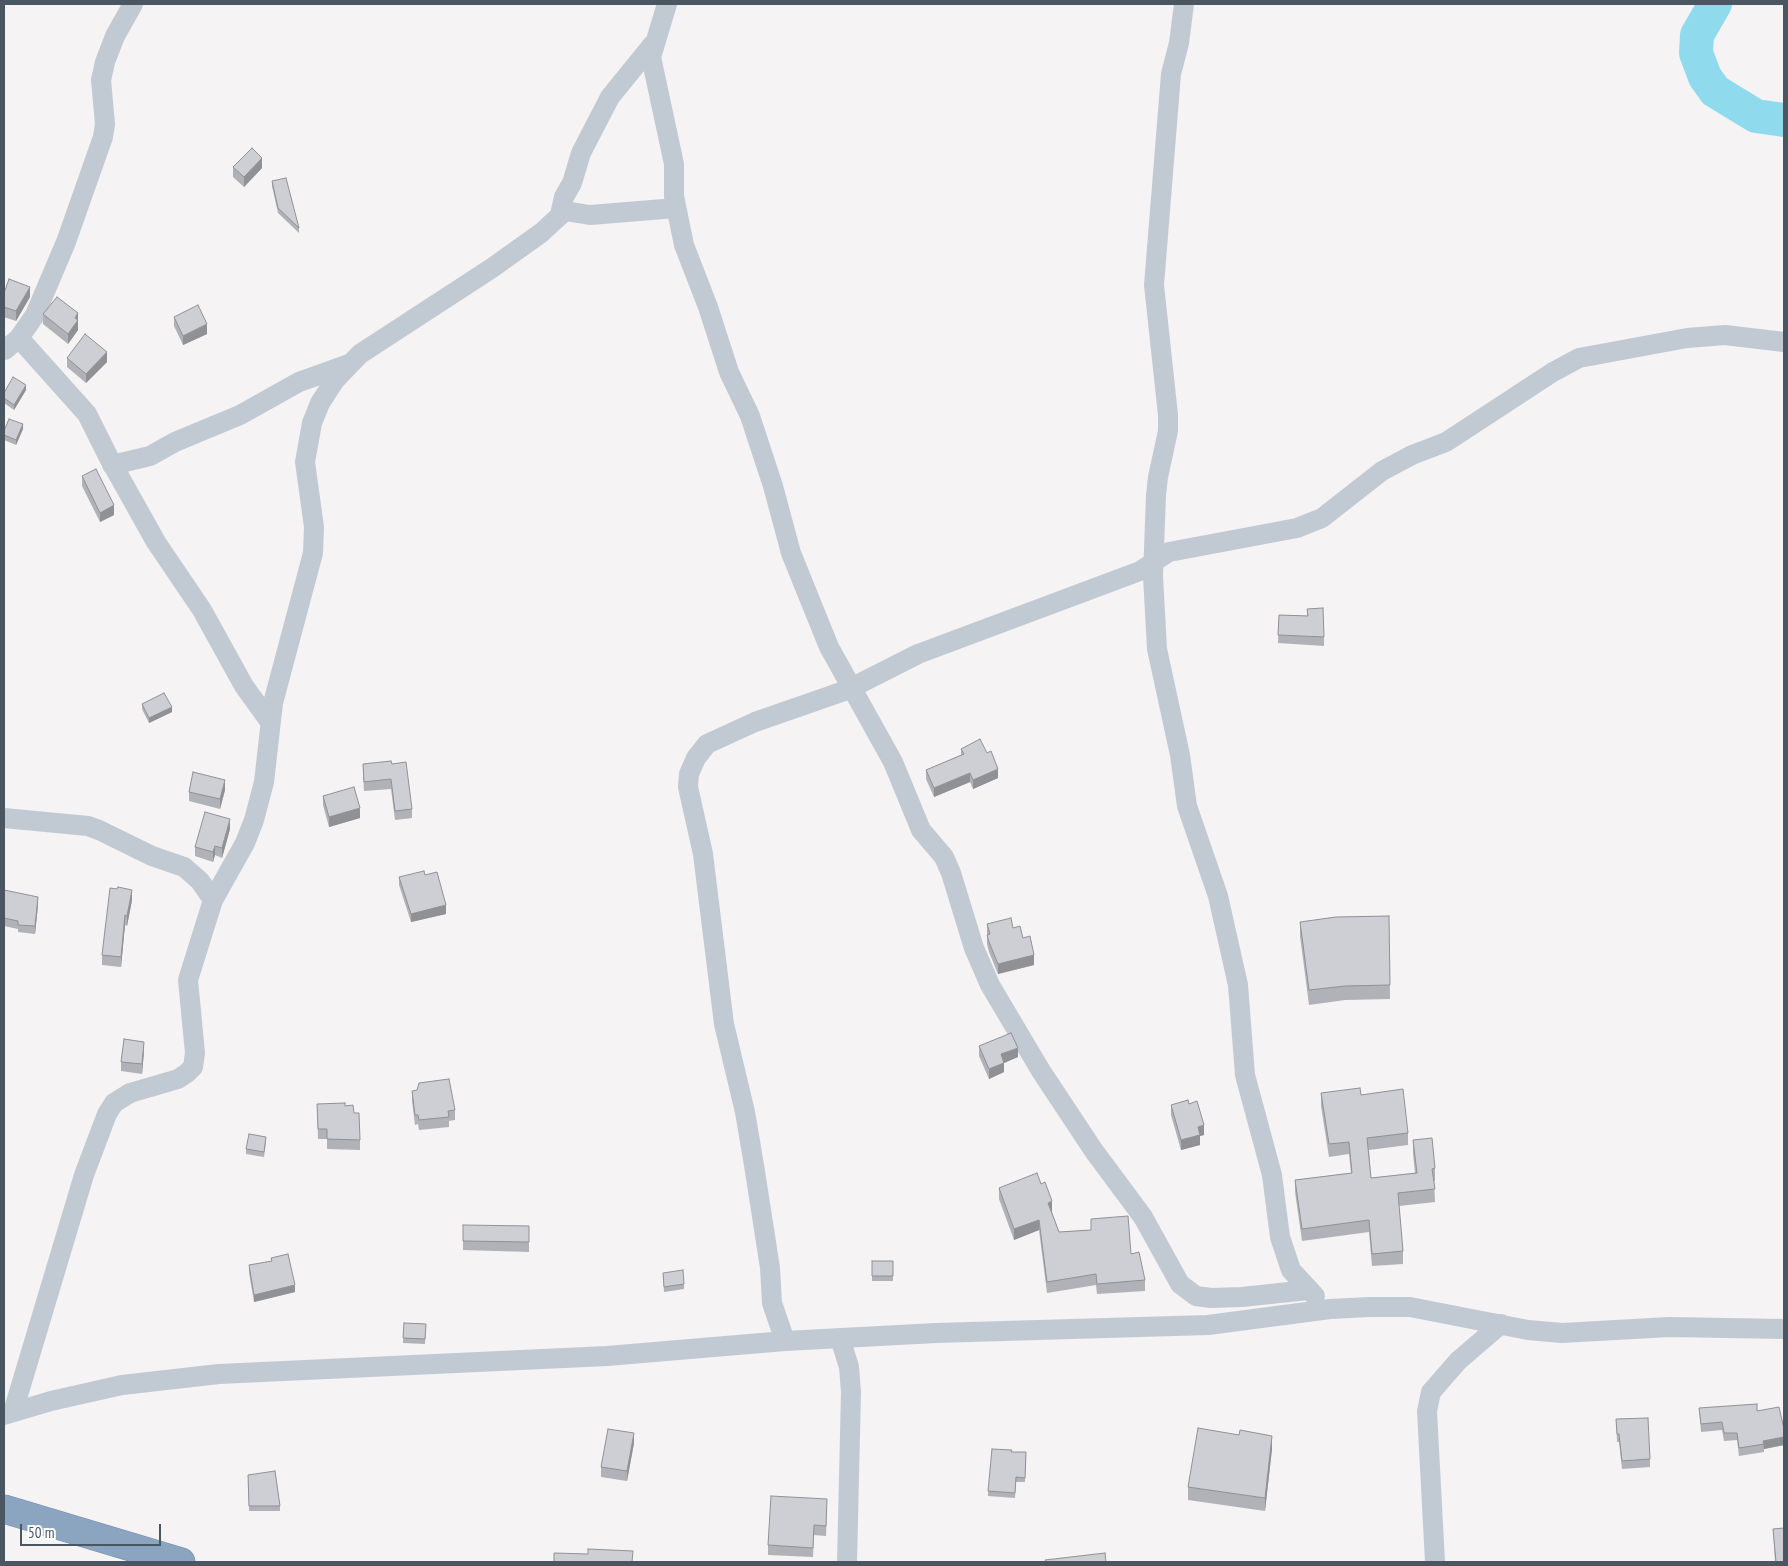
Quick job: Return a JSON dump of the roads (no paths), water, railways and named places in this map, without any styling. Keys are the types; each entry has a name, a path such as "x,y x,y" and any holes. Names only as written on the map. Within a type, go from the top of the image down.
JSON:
{"highway":[{"path":"4,1509 181,1562"}],"street":[{"path":"133,4 115,36 105,62 101,80 104,130 92,172 55,269 35,315 8,343 79,403 156,542 202,610 244,686 270,722"},
{"path":"667,4 653,44 651,57 654,79 674,164 676,208 684,244 708,307 729,372 754,429 791,553 829,648 893,762 921,830 944,857 951,872 974,948 996,998 1051,1087 1094,1151 1143,1216 1180,1284 1196,1296 1211,1298 1242,1297 1308,1290"},
{"path":"1184,4 1179,43 1171,74 1154,285 1168,415 1168,431 1156,496 1153,584 1156,649 1180,755 1187,806 1218,896 1238,985 1244,1075 1272,1175 1280,1237 1291,1270 1308,1290 1330,1309"},
{"path":"560,215 564,197 572,183 581,153 610,97 653,44"},
{"path":"8,1414 84,1174 107,1114 114,1103 130,1093 178,1079 193,1067 195,1053 188,980 213,900 245,842 254,820 264,782 273,703 313,553 314,527 305,462 306,447 312,423 320,403 336,380 360,354 492,268 540,233 560,215 571,211 590,216 676,208"},
{"path":"784,1341 772,1303 770,1268 745,1112 724,1024 703,854 688,787 689,774 696,758 707,744 754,722 822,700 918,654 1106,585 1155,562 1169,552 1297,528 1322,518 1382,471 1412,455 1446,442 1553,372 1579,358 1687,338 1725,335 1784,342"},
{"path":"112,464 150,456 175,442 240,415 299,382 351,363"},
{"path":"4,818 88,826 99,830 152,856 184,867 200,881 213,900"},
{"path":"8,1414 51,1401 122,1385 219,1374 607,1356 840,1338 1208,1325 1330,1309 1410,1307 1562,1333 1669,1327 1784,1329"},
{"path":"1435,1562 1427,1411 1431,1392 1458,1361 1501,1324"},
{"path":"840,1338 849,1367 851,1392 847,1562"}],"waterway":[{"path":"1715,4 1697,35 1696,53 1705,77 1715,91 1756,116 1784,120"}]}
